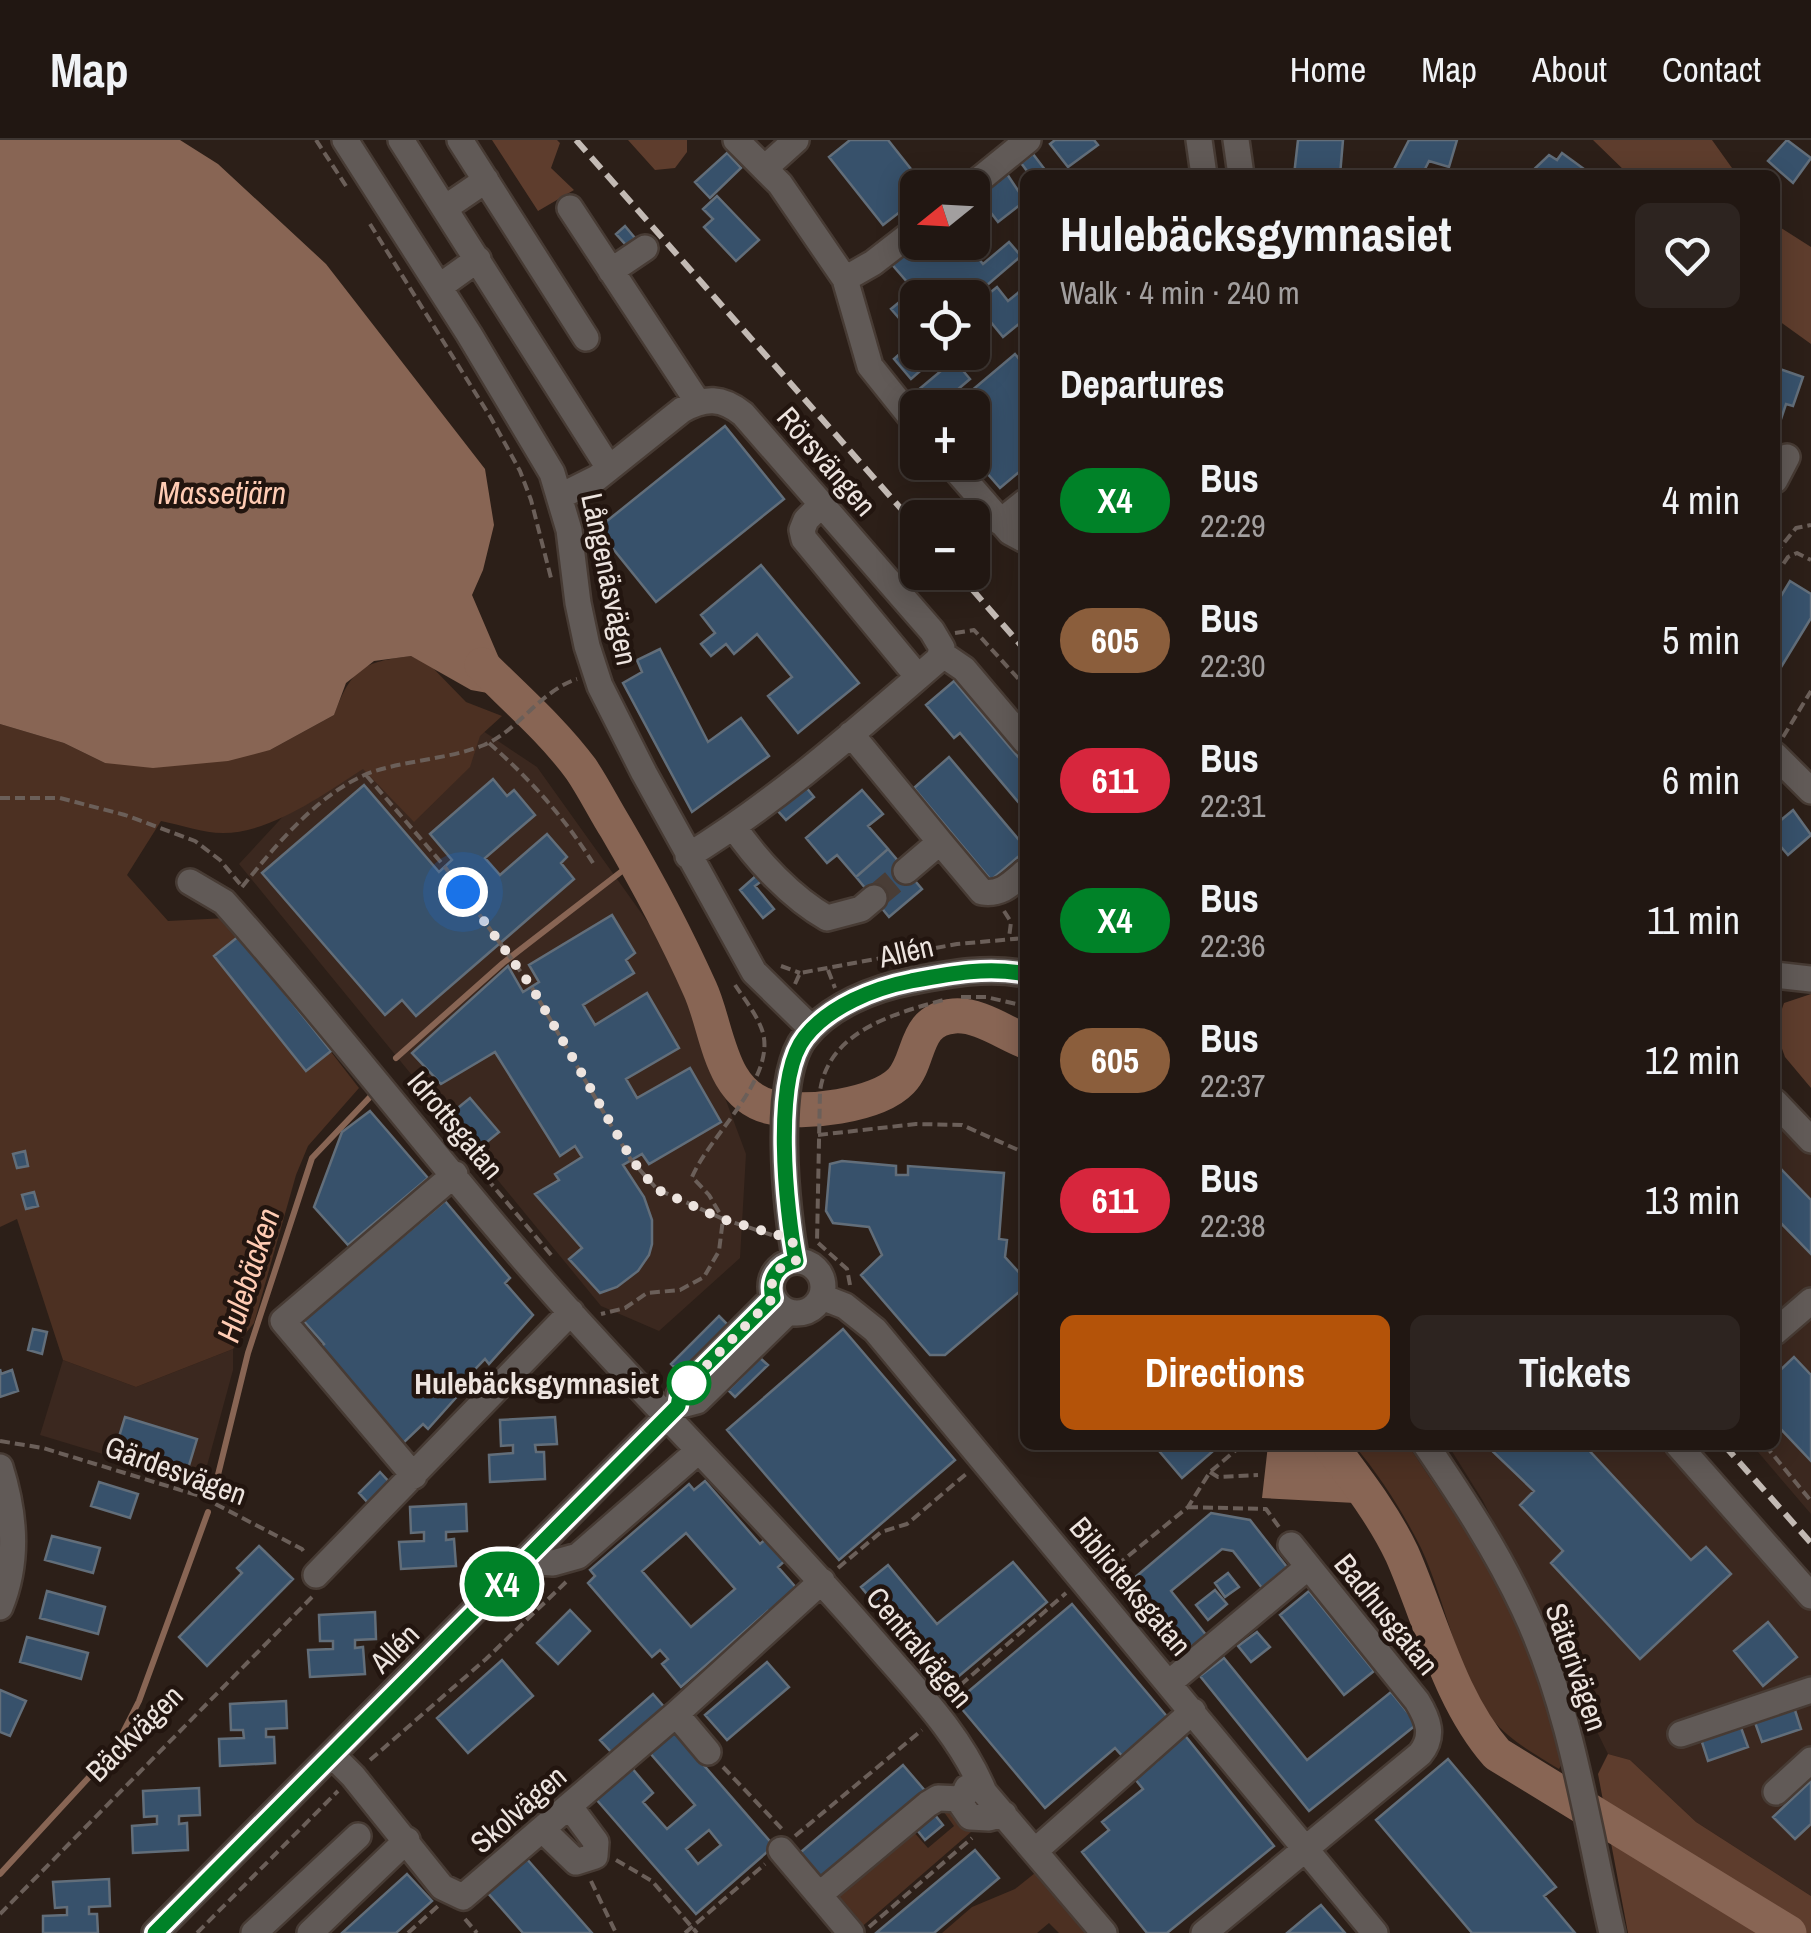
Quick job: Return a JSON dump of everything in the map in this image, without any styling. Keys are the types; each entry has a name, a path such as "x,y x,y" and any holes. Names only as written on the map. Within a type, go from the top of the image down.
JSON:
{"street":[{"name":"Långenäsvägen","path":"344,140 539,448 561,496 578,603 596,673 688,856 754,972 812,1029"},
{"path":"401,140 609,468"},
{"path":"460,140 586,338"},
{"path":"736,140 804,215 845,280 870,366 900,404"},
{"path":"765,168 796,140"},
{"path":"990,171 1028,140"},
{"path":"1198,140 1203,170"},
{"path":"1236,140 1240,170"},
{"path":"445,208 486,180"},
{"path":"561,496 582,488 697,401 570,208"},
{"path":"845,280 900,242"},
{"path":"612,271 644,248"},
{"path":"439,287 478,260"},
{"name":"Rörsvängen","path":"697,401 721,401 743,414 932,632 942,654 964,669 1020,735"},
{"path":"964,480 1000,522 1020,537"},
{"path":"822,504 806,520 804,539 918,678"},
{"path":"1000,522 1020,506"},
{"path":"688,856 734,827 918,678 942,654"},
{"path":"850,734 982,892 1004,890 1020,876"},
{"path":"1780,757 1811,791"},
{"path":"734,827 808,907 827,918 862,909 874,898"},
{"path":"906,871 940,842"},
{"name":"Idrottsgatan","path":"190,882 230,908 455,1174 673,1412"},
{"name":"Allén","path":"812,1029 844,1006 892,985 951,974 1020,973"},
{"path":"1780,976 1811,979"},
{"path":"812,1029 795,1052 784,1143 802,1247 771,1283 781,1305 808,1312 834,1302"},
{"path":"1780,1107 1811,1140"},
{"path":"414,1476 283,1321 455,1174"},
{"name":"Biblioteksgatan","path":"802,1247 834,1302 875,1330 1375,1933"},
{"path":"1780,1328 1810,1302"},
{"name":"Allén","path":"155,1933 673,1412 685,1386 781,1305"},
{"path":"314,1586 414,1476 583,1314"},
{"name":"Centralvägen","path":"673,1412 697,1452 822,1582 932,1710 973,1766 973,1795 1035,1851 1104,1933"},
{"name":"Säterivägen","path":"1429,1450 1479,1523 1526,1611 1548,1668 1573,1754 1612,1933"},
{"path":"1682,1450 1811,1596"},
{"path":"525,1562 553,1563 578,1556 697,1452"},
{"path":"0,1468 10,1501 13,1563 0,1607"},
{"name":"Badhusgatan","path":"1291,1545 1417,1701 1429,1727 1426,1746 1420,1754 1305,1849"},
{"path":"1169,1683 1308,1567"},
{"name":"Skolvägen","path":"451,1896 470,1894 822,1582"},
{"path":"1681,1734 1811,1690"},
{"path":"1035,1851 1193,1712"},
{"path":"676,1714 708,1752"},
{"path":"332,1755 451,1896"},
{"path":"1776,1792 1811,1760"},
{"path":"819,1895 928,1804 938,1798 973,1795"},
{"path":"543,1830 570,1859 590,1856 591,1834 570,1806"},
{"path":"254,1933 358,1836"},
{"path":"310,1933 407,1840"},
{"path":"1204,1933 1305,1849"},
{"path":"781,1850 851,1933"}],"path":[{"path":"316,140 348,189"},
{"path":"369,221 520,471 540,531 554,592"},
{"path":"1780,548 1796,528 1811,525"},
{"path":"1780,569 1798,553 1811,560"},
{"path":"0,798 60,798 125,815 195,841 220,860 242,887 319,804 366,775 489,742 553,690"},
{"path":"1780,744 1811,692"},
{"path":"489,742 569,824 593,863"},
{"path":"366,775 445,866 531,986 632,1160 656,1189 722,1219 802,1247 851,1278 834,1302"},
{"path":"992,894 994,906 1008,912 1009,938"},
{"path":"777,964 800,973"},
{"path":"802,1247 818,1135 820,1091 834,1054 858,1032 928,1004 959,997 986,997 1020,1005"},
{"path":"583,1314 625,1308 647,1293 680,1290 704,1277 719,1251 722,1219 710,1195 692,1177 757,1077"},
{"path":"818,1135 916,1124 962,1125 1020,1151"},
{"name":"Gärdesvägen","path":"0,1441 43,1448 200,1496 302,1548 314,1586"},
{"path":"708,1752 791,1840 922,1730 932,1710 1066,1593 1075,1599 1188,1506 1210,1472 1236,1450"},
{"path":"1769,1450 1811,1502"},
{"path":"1210,1472 1218,1477 1258,1476"},
{"path":"822,1582 881,1532 906,1524 967,1474"},
{"path":"1188,1506 1266,1509 1291,1545"},
{"path":"197,1933 353,1776 568,1580"},
{"name":"Bäckvägen","path":"0,1914 314,1586"},
{"path":"862,1933 992,1816"},
{"path":"685,1933 694,1930 781,1850"},
{"path":"590,1856 652,1881 694,1930"},
{"path":"590,1856 616,1933"},
{"path":"408,1933 451,1896"}],"shaded area":[{"path":"492,140 557,140 560,143 551,168 574,190 538,211"},
{"path":"628,140 687,140 687,152 675,168 655,170"},
{"path":"1593,140 1712,140 1733,170 1624,170"},
{"path":"1780,227 1811,247 1811,344 1780,322"},
{"path":"411,656 431,666 466,702 502,716 480,736 470,767 414,822 363,769 260,827 223,833 161,821 127,875 168,921 227,918 359,1088 308,1146 296,1175 254,1323 233,1349 136,1387 63,1360 17,1219 0,1227 0,724 64,743 105,763 270,750 334,715 353,677 361,670 381,661"},
{"name":"Hulebäcksgymnasiet","path":"378,714 462,717 537,767 672,956 746,1154 740,1258 659,1331 601,1306 239,864"},
{"path":"1811,994 1811,1088 1785,1057 1780,1043 1784,1003"},
{"path":"1780,1117 1811,1149 1811,1514 1756,1450 1780,1450"},
{"path":"233,1349 233,1370 202,1484 40,1435 63,1360 136,1387"},
{"path":"1358,1450 1411,1450 1502,1585 1539,1675 1563,1762 1559,1769 1507,1734 1480,1701 1421,1548"},
{"path":"1451,1450 1696,1450 1811,1582 1811,1896 1696,1822 1630,1760 1608,1754 1483,1501"},
{"path":"1608,1754 1630,1760 1696,1822 1811,1896 1811,1933 1628,1933 1598,1774"},
{"path":"950,1805 971,1832 858,1930 832,1898 912,1830 928,1848 954,1826 941,1808"},
{"path":"1045,1865 1103,1933 1059,1933 1049,1923 1037,1933 942,1933 972,1907 1015,1889"}],"water":[{"name":"Massetjärn","path":"0,140 180,140 218,164 326,264 485,469 494,525 472,595 516,698 471,690 411,656 374,661 346,683 334,715 270,750 228,761 153,768 105,763 64,743 0,724"},
{"path":"1267,1450 1334,1450 1374,1504 1262,1498"}],"building":[{"path":"850,140 888,140 912,170 900,170 900,212 883,225 829,157"},
{"path":"1055,140 1094,140 1098,145 1068,167 1050,144"},
{"path":"1298,140 1343,140 1340,170 1295,170"},
{"path":"1409,140 1457,140 1449,167 1429,161 1424,170 1394,170"},
{"path":"1787,140 1811,158 1793,183 1768,161"},
{"path":"727,153 741,168 710,198 695,182"},
{"path":"1562,153 1584,169 1533,170 1549,155 1557,160"},
{"path":"1033,154 1045,170 1026,170 1021,163"},
{"path":"1007,174 1020,194 1020,205 998,222 990,212 990,187"},
{"path":"717,196 759,240 736,261 704,227 713,219 703,209"},
{"path":"625,226 635,238 626,245 616,234"},
{"path":"1009,242 1020,255 990,283 905,280 889,261 900,254 900,260 980,260 983,264"},
{"path":"997,287 1008,301 1020,291 1020,323 1003,337 990,321 990,293"},
{"path":"900,302 900,319 891,309"},
{"path":"1015,354 1020,360 1020,471 1000,488 990,477 990,390 972,390"},
{"path":"1780,369 1803,377 1793,406 1786,404 1780,422"},
{"path":"903,370 921,370 911,379"},
{"path":"942,370 962,370 970,379 957,390 918,390"},
{"path":"725,426 784,499 656,602 597,529"},
{"path":"761,565 859,683 798,733 768,696 792,677 757,634 734,654 726,644 711,656 701,644 715,633 701,615"},
{"path":"1790,581 1811,594 1811,618 1780,669 1780,598"},
{"path":"660,649 708,742 741,718 769,756 692,812 623,683 642,672 637,660"},
{"path":"954,681 1020,759 1020,804 960,733 954,738 926,705"},
{"path":"949,757 1020,841 1020,855 991,880 914,788"},
{"path":"493,779 507,796 514,790 535,815 485,858 500,875 547,834 567,857 561,863 574,879 416,1016 402,1000 385,1015 262,873 364,785 439,872 452,860 430,834"},
{"path":"805,786 814,797 786,820 777,810"},
{"path":"862,790 883,814 868,826 888,849 856,877 837,855 827,863 806,838"},
{"path":"1793,810 1811,835 1788,855 1780,846 1780,821"},
{"path":"888,849 922,889 889,917 856,877"},
{"path":"758,874 763,880 755,886 774,909 763,918 740,890"},
{"path":"612,915 635,953 626,960 634,973 583,1005 595,1025 647,993 679,1048 626,1079 637,1098 690,1068 721,1122 649,1164 642,1154 623,1165 644,1197 652,1220 652,1244 638,1271 617,1287 600,1293 569,1259 582,1248 535,1194 559,1180 555,1174 582,1157 575,1146 560,1156 495,1052 441,1084 412,1053 508,966 523,992 539,982 529,965"},
{"path":"239,936 331,1051 306,1071 214,956"},
{"path":"470,1098 499,1132 476,1151 448,1116"},
{"path":"370,1111 428,1178 348,1245 314,1207 342,1132"},
{"path":"25,1151 28,1166 17,1168 13,1154"},
{"path":"842,1161 896,1166 896,1175 908,1175 908,1166 1004,1173 999,1239 1007,1240 1005,1257 1020,1274 1020,1291 945,1355 930,1355 861,1275 882,1255 869,1227 833,1223 826,1211 830,1164"},
{"path":"1780,1172 1811,1200 1811,1254 1780,1222"},
{"path":"34,1192 38,1206 26,1209 22,1195"},
{"path":"445,1201 510,1278 505,1283 533,1315 489,1364 485,1359 457,1388 461,1392 428,1429 423,1424 400,1446 318,1349 324,1344 301,1318 353,1271 357,1275"},
{"path":"719,1316 728,1325 680,1373 671,1364"},
{"path":"33,1329 47,1332 42,1354 28,1350"},
{"path":"843,1329 955,1460 839,1560 727,1430"},
{"path":"1794,1357 1811,1375 1811,1461 1780,1428 1780,1370"},
{"path":"760,1358 768,1365 735,1397 728,1390"},
{"path":"0,1369 1,1374 12,1370 18,1391 0,1397"},
{"path":"125,1417 197,1439 187,1472 115,1450"},
{"path":"555,1417 557,1444 535,1445 536,1452 544,1452 545,1479 490,1482 489,1455 513,1453 513,1445 501,1446 500,1420"},
{"path":"1158,1450 1214,1450 1182,1478"},
{"path":"1491,1450 1589,1450 1691,1560 1706,1547 1731,1574 1640,1659 1551,1563 1563,1551 1520,1505 1534,1491"},
{"path":"380,1472 391,1484 369,1504 359,1493"},
{"path":"705,1481 760,1544 770,1535 789,1557 778,1567 800,1592 773,1615 768,1611 681,1687 662,1664 668,1659 660,1650 652,1657 588,1583 595,1576 590,1570 689,1484 694,1490","holes":["686,1533 735,1589 691,1627 642,1571"]},
{"path":"99,1482 138,1494 130,1518 91,1506"},
{"path":"466,1504 467,1531 446,1532 446,1540 454,1539 456,1566 401,1569 399,1542 424,1541 424,1532 411,1533 410,1507"},
{"path":"1211,1513 1250,1520 1287,1567 1262,1588 1233,1551 1222,1549 1171,1591 1207,1636 1180,1658 1130,1599 1132,1580"},
{"path":"52,1536 100,1548 93,1573 45,1560"},
{"path":"259,1546 293,1579 207,1666 179,1637 242,1573 237,1568"},
{"path":"1013,1562 1047,1602 940,1692 910,1655 914,1651 861,1587 888,1565 937,1624"},
{"path":"1228,1573 1239,1587 1225,1597 1215,1583"},
{"path":"1215,1590 1227,1604 1208,1620 1196,1605"},
{"path":"47,1591 105,1607 98,1634 40,1618"},
{"path":"1309,1591 1374,1671 1344,1695 1280,1615"},
{"path":"1072,1604 1170,1720 1124,1758 1115,1748 1045,1808 956,1702"},
{"path":"570,1610 590,1631 558,1664 537,1643"},
{"path":"375,1612 376,1639 355,1640 355,1648 363,1647 365,1674 310,1677 308,1650 333,1649 333,1641 320,1641 319,1615"},
{"path":"1768,1622 1797,1657 1763,1686 1734,1651"},
{"path":"1257,1632 1270,1647 1251,1662 1238,1646"},
{"path":"27,1637 88,1653 81,1679 20,1662"},
{"path":"1224,1658 1307,1760 1391,1692 1417,1724 1309,1811 1200,1676"},
{"path":"502,1660 533,1696 468,1753 437,1718"},
{"path":"767,1662 789,1687 727,1740 705,1715"},
{"path":"0,1690 26,1701 10,1736 0,1732"},
{"path":"653,1694 666,1709 613,1754 600,1740"},
{"path":"286,1701 287,1728 266,1729 266,1737 274,1737 275,1763 220,1766 219,1739 244,1738 243,1730 231,1730 230,1704"},
{"path":"1793,1704 1801,1729 1762,1742 1753,1717"},
{"path":"1739,1722 1748,1747 1708,1761 1700,1736"},
{"path":"674,1731 774,1846 696,1914 595,1798 631,1767 653,1793 643,1802 667,1829 695,1805 649,1752","holes":["709,1830 721,1845 698,1864 686,1849"]},
{"path":"1183,1733 1274,1846 1167,1933 1147,1933 1082,1852 1109,1830 1102,1822 1143,1789 1135,1779"},
{"path":"1448,1759 1556,1887 1544,1896 1575,1933 1472,1933 1376,1820"},
{"path":"903,1765 927,1793 818,1886 794,1858"},
{"path":"1811,1781 1811,1824 1795,1839 1773,1817"},
{"path":"199,1788 200,1815 179,1816 179,1824 187,1823 188,1850 133,1853 132,1826 157,1824 157,1816 144,1817 143,1791"},
{"path":"931,1810 943,1825 925,1840 913,1825"},
{"path":"975,1850 999,1878 934,1933 876,1933"},
{"path":"526,1858 592,1933 523,1933 487,1892"},
{"path":"407,1874 432,1901 396,1933 342,1933"},
{"path":"109,1879 110,1906 89,1907 89,1914 97,1914 98,1933 43,1933 43,1916 67,1915 67,1907 55,1908 53,1882"},
{"path":"1321,1905 1345,1933 1287,1933 1312,1912"}],"waterway":[{"path":"482,665 546,728 586,776 681,948 730,1075 754,1100 771,1107 801,1110 875,1097 901,1081 931,1025 954,1016 981,1021 1020,1039"},
{"name":"Hulebäcken","path":"396,1058 503,963 635,861"},
{"name":"Hulebäcken","path":"214,1491 248,1353 312,1158 371,1096"},
{"path":"1334,1450 1395,1539 1453,1684 1497,1754 1789,1933"},
{"name":"Hulebäcken","path":"0,1874 114,1750 139,1701 208,1512"}],"tunnel":[{"path":"874,898 906,871"}],"railway":[{"path":"576,140 900,508"},
{"path":"973,590 1020,644"},
{"path":"1728,1450 1811,1543"}],"bus line":[{"name":"X4","path":"155,1933 678,1406 685,1386 773,1298 771,1283 775,1274 796,1261 784,1143 791,1064 812,1029 844,1006 892,985 951,974 1020,973"}],"place":[{"name":"Hulebäcksgymnasiet","path":"689,1383"}],"route":[{"path":"463,892 531,986 632,1160 656,1189 722,1219 792,1239 796,1261 775,1274 771,1283 773,1298 689,1383"}]}
